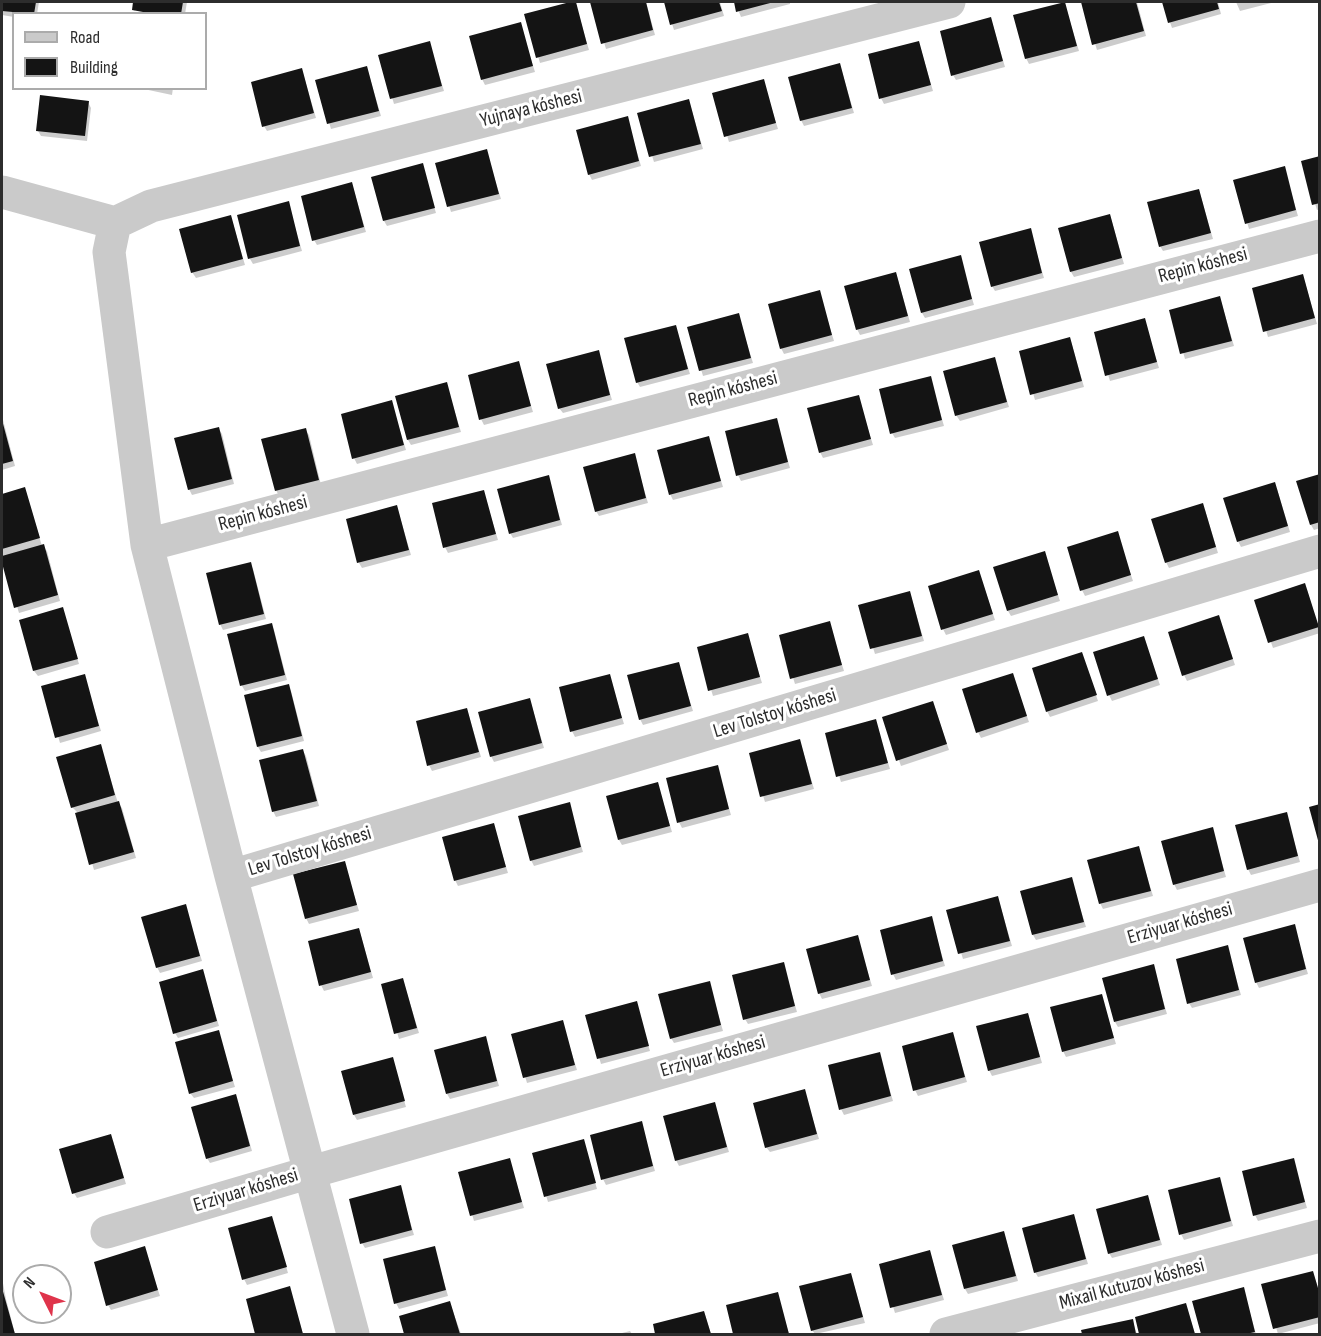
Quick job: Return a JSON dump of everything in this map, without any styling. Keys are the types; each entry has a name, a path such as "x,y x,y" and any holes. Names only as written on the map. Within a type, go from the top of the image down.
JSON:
{"street":[{"name":"Yujnaya kóshesi","path":"115,223 152,206 949,2"},
{"path":"2,192 115,223 109,252 147,545 231,876 353,1335"},
{"name":"Repin kóshesi","path":"147,545 1320,236"},
{"name":"Lev Tolstoy kóshesi","path":"231,876 1320,551"},
{"name":"Erziyuar kóshesi","path":"107,1232 1320,885"},
{"name":"Mixail Kutuzov kóshesi","path":"946,1335 1042,1322 1320,1236"}],"building":[{"path":"2,2 36,2 34,12 2,11"},
{"path":"133,2 183,2 181,12 132,10"},
{"path":"576,2 587,44 536,58 524,14"},
{"path":"590,2 646,2 653,30 601,44"},
{"path":"664,2 719,2 722,11 670,25"},
{"path":"734,2 774,2 736,12"},
{"path":"1065,2 1077,46 1025,59 1013,15"},
{"path":"1081,2 1136,2 1144,31 1092,45"},
{"path":"1162,2 1217,2 1219,9 1168,23"},
{"path":"991,17 1003,61 951,76 940,31"},
{"path":"521,22 533,66 481,80 469,36"},
{"path":"430,41 442,86 390,99 378,55"},
{"path":"919,41 931,85 879,99 868,54"},
{"path":"840,63 852,108 800,121 788,77"},
{"path":"367,66 379,111 327,124 315,80"},
{"path":"302,68 314,113 262,127 251,82"},
{"path":"764,79 776,123 724,137 712,93"},
{"path":"40,95 89,101 85,136 36,131"},
{"path":"689,99 701,144 649,157 637,113"},
{"path":"628,116 639,161 588,175 576,130"},
{"path":"487,149 499,194 447,207 435,163"},
{"path":"1320,156 1320,203 1312,205 1301,161"},
{"path":"423,163 435,208 383,221 371,177"},
{"path":"1285,166 1296,210 1245,224 1233,180"},
{"path":"352,182 364,227 312,241 301,196"},
{"path":"1199,189 1211,233 1159,247 1147,202"},
{"path":"289,201 300,246 248,259 237,215"},
{"path":"1110,214 1122,258 1070,272 1058,228"},
{"path":"231,215 243,259 191,273 179,229"},
{"path":"1031,228 1042,273 991,287 979,242"},
{"path":"961,255 972,299 921,313 909,269"},
{"path":"896,272 908,316 856,330 844,286"},
{"path":"1303,274 1315,318 1263,332 1252,288"},
{"path":"820,290 832,335 780,349 768,304"},
{"path":"1220,296 1232,341 1180,354 1169,310"},
{"path":"739,313 751,358 699,371 687,327"},
{"path":"1145,318 1157,362 1105,376 1094,332"},
{"path":"676,325 688,369 636,383 624,338"},
{"path":"1070,337 1082,381 1030,395 1019,351"},
{"path":"599,350 610,395 558,409 546,364"},
{"path":"995,357 1007,402 955,416 943,371"},
{"path":"519,361 531,406 479,420 468,375"},
{"path":"931,376 942,420 890,434 879,389"},
{"path":"447,382 459,427 407,440 395,396"},
{"path":"859,395 871,439 819,453 807,408"},
{"path":"392,400 404,445 352,459 341,414"},
{"path":"777,418 788,462 736,476 725,431"},
{"path":"2,420 13,461 2,464"},
{"path":"219,427 232,479 188,490 174,438"},
{"path":"306,428 319,480 275,491 261,439"},
{"path":"709,436 721,481 669,495 657,450"},
{"path":"635,453 646,498 595,512 583,467"},
{"path":"1320,474 1320,522 1310,525 1296,481"},
{"path":"549,475 560,520 509,534 497,489"},
{"path":"1275,482 1288,526 1237,542 1223,498"},
{"path":"25,487 40,538 2,549 2,494"},
{"path":"484,490 496,534 443,548 432,503"},
{"path":"1203,503 1216,547 1165,563 1151,519"},
{"path":"397,505 409,550 357,563 346,519"},
{"path":"1118,531 1131,575 1080,591 1067,547"},
{"path":"44,544 58,595 14,608 2,556"},
{"path":"1045,551 1058,595 1007,611 993,567"},
{"path":"251,562 264,614 219,625 206,573"},
{"path":"979,570 993,614 941,630 928,586"},
{"path":"1305,583 1319,627 1268,643 1254,600"},
{"path":"910,591 922,636 870,649 858,605"},
{"path":"63,607 78,659 33,671 19,620"},
{"path":"1219,615 1233,659 1182,676 1168,632"},
{"path":"830,621 842,665 790,679 779,635"},
{"path":"272,623 285,675 240,686 227,634"},
{"path":"748,633 760,677 708,691 697,647"},
{"path":"1144,636 1158,679 1107,696 1093,652"},
{"path":"1082,652 1097,695 1046,712 1032,668"},
{"path":"679,662 691,706 639,720 627,675"},
{"path":"1013,673 1027,716 976,733 962,689"},
{"path":"85,674 99,726 55,738 41,686"},
{"path":"610,674 622,718 570,732 559,687"},
{"path":"289,684 302,736 257,747 244,695"},
{"path":"530,698 542,743 490,757 478,712"},
{"path":"933,701 947,744 896,761 882,717"},
{"path":"467,708 479,752 427,766 416,721"},
{"path":"876,719 888,763 836,777 825,733"},
{"path":"800,739 812,784 760,797 749,753"},
{"path":"101,744 115,795 71,808 56,757"},
{"path":"303,749 317,801 272,812 259,760"},
{"path":"718,765 729,809 677,823 666,778"},
{"path":"658,782 670,826 618,840 606,796"},
{"path":"119,801 134,852 89,865 75,813"},
{"path":"570,802 581,847 530,861 518,816"},
{"path":"1320,804 1320,844 1319,844 1309,807"},
{"path":"1287,812 1298,856 1247,870 1235,825"},
{"path":"494,823 506,867 454,881 442,837"},
{"path":"1213,827 1224,871 1173,885 1161,841"},
{"path":"1139,846 1151,891 1099,904 1087,860"},
{"path":"345,861 357,905 305,919 293,874"},
{"path":"1072,877 1084,922 1032,935 1020,891"},
{"path":"998,896 1010,941 958,954 946,910"},
{"path":"186,904 200,956 156,968 141,917"},
{"path":"932,916 943,961 891,975 880,930"},
{"path":"1295,924 1306,969 1255,983 1243,938"},
{"path":"359,928 371,972 319,986 308,941"},
{"path":"858,935 870,980 818,994 806,949"},
{"path":"1228,945 1239,990 1187,1004 1176,959"},
{"path":"784,962 795,1006 743,1020 732,975"},
{"path":"1154,964 1165,1009 1114,1022 1102,978"},
{"path":"203,969 217,1021 173,1034 159,982"},
{"path":"403,978 417,1028 394,1034 381,984"},
{"path":"710,981 721,1025 670,1039 658,994"},
{"path":"1102,994 1114,1038 1062,1052 1050,1007"},
{"path":"637,1001 649,1046 597,1059 585,1015"},
{"path":"1028,1013 1040,1057 988,1071 976,1026"},
{"path":"563,1020 575,1065 523,1078 511,1034"},
{"path":"219,1030 233,1081 189,1094 175,1042"},
{"path":"953,1032 965,1077 913,1091 902,1046"},
{"path":"486,1036 497,1081 446,1094 434,1050"},
{"path":"880,1052 891,1096 839,1110 828,1065"},
{"path":"393,1057 405,1101 353,1115 341,1071"},
{"path":"805,1089 817,1134 765,1148 753,1103"},
{"path":"236,1094 250,1146 206,1159 191,1107"},
{"path":"715,1102 727,1147 675,1161 663,1116"},
{"path":"642,1121 653,1166 601,1180 590,1135"},
{"path":"111,1134 124,1178 72,1194 59,1149"},
{"path":"584,1139 596,1183 544,1197 532,1153"},
{"path":"510,1158 522,1202 470,1216 458,1172"},
{"path":"1294,1158 1305,1202 1253,1216 1242,1171"},
{"path":"1220,1177 1231,1221 1179,1235 1168,1190"},
{"path":"401,1185 412,1230 360,1244 349,1199"},
{"path":"1148,1195 1160,1240 1108,1254 1096,1209"},
{"path":"1074,1214 1086,1259 1034,1273 1022,1228"},
{"path":"272,1216 287,1267 242,1280 228,1228"},
{"path":"1004,1231 1016,1276 964,1289 952,1245"},
{"path":"145,1246 158,1290 106,1306 94,1262"},
{"path":"435,1246 446,1290 394,1304 383,1259"},
{"path":"930,1250 942,1295 890,1308 879,1264"},
{"path":"1313,1271 1320,1295 1320,1317 1273,1329 1261,1284"},
{"path":"851,1273 863,1317 811,1331 799,1286"},
{"path":"290,1286 303,1334 255,1334 246,1299"},
{"path":"1244,1287 1255,1332 1201,1334 1192,1301"},
{"path":"2,1288 15,1334 2,1334"},
{"path":"778,1292 789,1334 733,1334 726,1305"},
{"path":"450,1301 460,1334 404,1334 399,1316"},
{"path":"1186,1303 1195,1334 1139,1334 1135,1317"},
{"path":"704,1311 711,1334 655,1334 653,1324"},
{"path":"1133,1319 1136,1334 1082,1334 1081,1330"}]}
